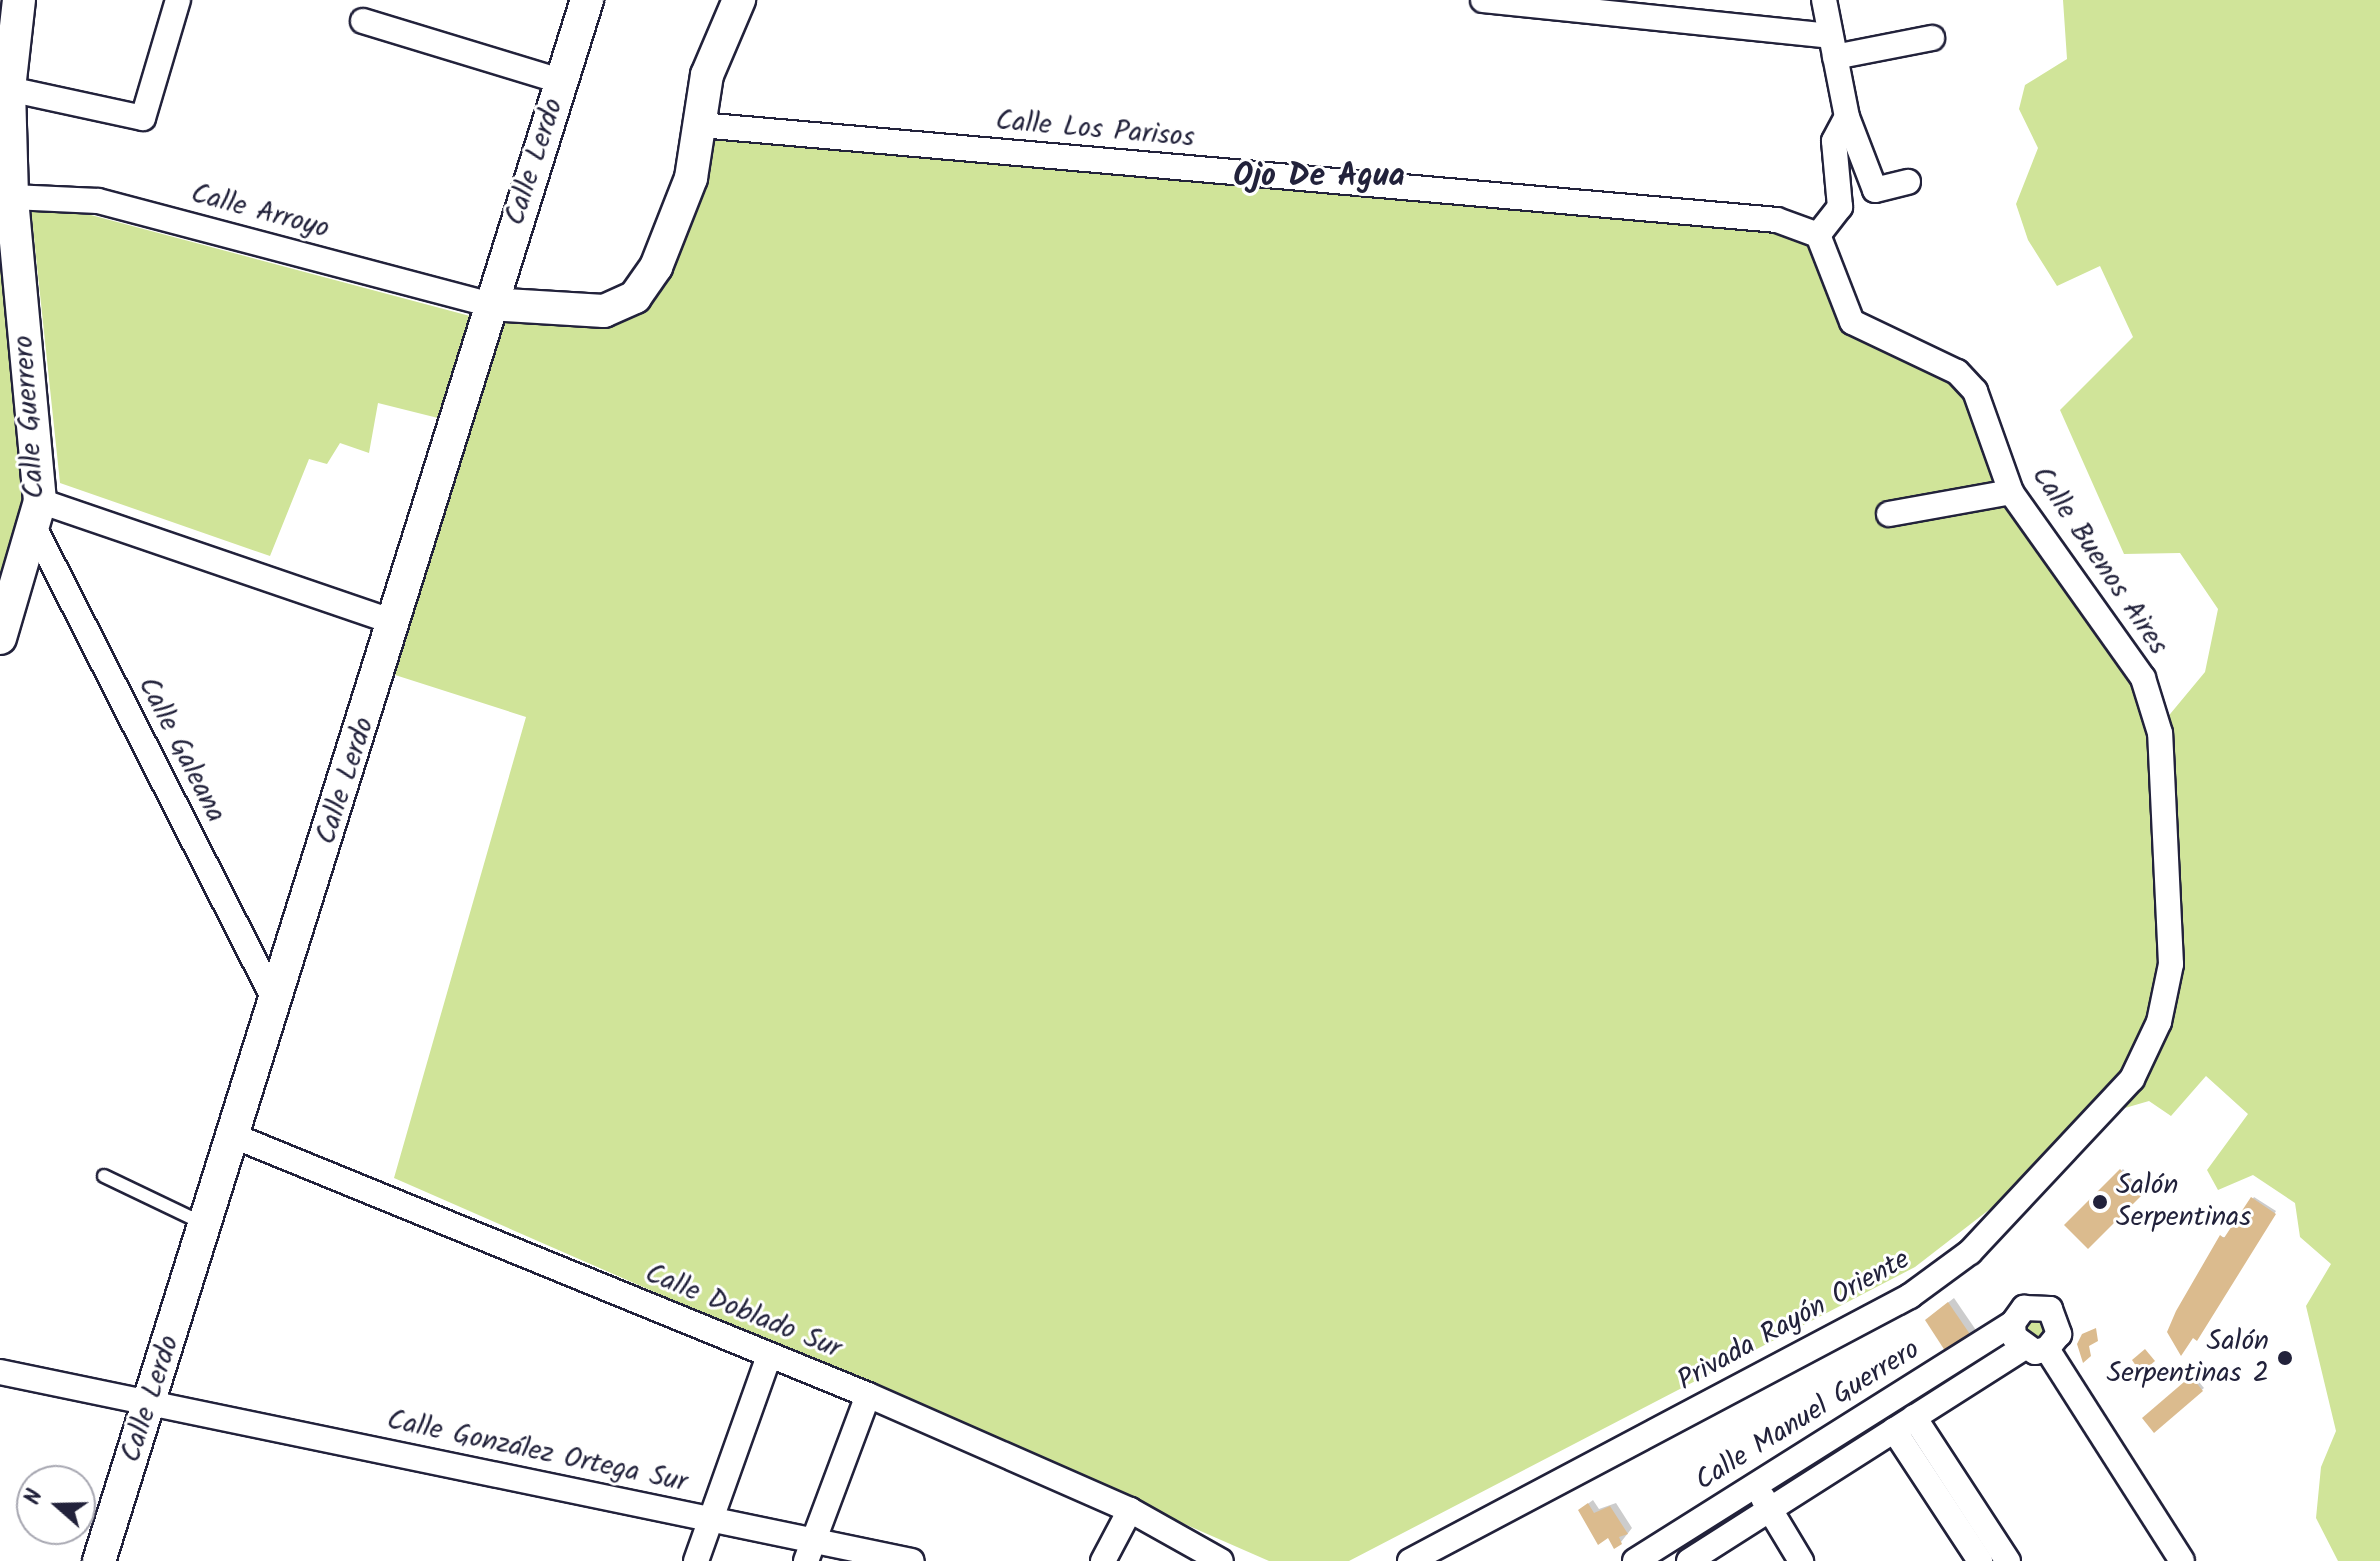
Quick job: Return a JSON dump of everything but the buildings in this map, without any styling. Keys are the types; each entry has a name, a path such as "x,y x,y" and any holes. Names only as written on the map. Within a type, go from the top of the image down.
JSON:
{"street":[{"name":"Calle Guerrero","path":"0,638 36,513 12,197 9,89 19,0"},
{"path":"9,89 143,118 178,0"},
{"name":"Calle Lerdo","path":"99,1561 396,623 489,304 587,0"},
{"path":"489,304 604,311 635,297 656,267 691,178 707,75 739,0"},
{"path":"1483,0 1832,46 1932,38"},
{"path":"1824,0 1847,117 1875,190 1908,182"},
{"path":"363,21 561,81"},
{"path":"1818,235 1840,207 1834,141 1847,117"},
{"name":"Calle Los Parisos","path":"700,125 1777,220 1818,235"},
{"name":"Calle Arroyo","path":"12,197 98,201 489,304"},
{"name":"Calle Buenos Aires","path":"1818,235 1852,322 1957,372 1975,391 2011,492 2143,678 2160,733 2171,964"},
{"path":"1889,514 2011,492"},
{"path":"36,513 396,623"},
{"name":"Calle Galeana","path":"36,513 276,1003"},
{"name":"Privada Rayón Oriente","path":"1410,1561 1910,1296 1970,1252 2132,1079 2159,1022 2171,964"},
{"name":"Calle Doblado Sur","path":"234,1136 868,1395 1130,1510 1221,1561"},
{"path":"2035,1349 2059,1334 2050,1309 2024,1308 2013,1323 2014,1337 2035,1349 2182,1561"},
{"name":"Calle Manuel Guerrero","path":"1635,1561 2013,1323"},
{"name":"Calle Manuel Guerrero","path":"1689,1561 1904,1423 2035,1349"},
{"path":"696,1561 769,1356"},
{"name":"Calle González Ortega Sur","path":"0,1372 711,1519 810,1550 912,1561"},
{"path":"810,1550 868,1395"},
{"path":"1904,1423 1980,1561"},
{"path":"1904,1423 2008,1561"},
{"path":"1757,1483 1769,1511 1801,1561"},
{"path":"1103,1561 1130,1510"}],"lane":[{"path":"104,1176 206,1225"}],"green space":[{"path":"2063,0 2380,0 2380,1561 2338,1561 2316,1518 2321,1467 2336,1431 2306,1306 2331,1264 2300,1237 2295,1203 2253,1175 2218,1190 2207,1170 2248,1114 2206,1076 2171,1116 2149,1101 2118,1110 1915,1267 1349,1561 1269,1561 394,1178 526,717 392,674 504,311 631,303 697,127 1773,224 1809,236 1859,324 1957,374 2005,487 2140,675 2156,731 2205,672 2218,609 2180,553 2124,554 2060,410 2133,337 2100,266 2057,286 2028,240 2016,204 2038,148 2019,109 2025,85 2067,59"},
{"path":"0,171 34,486 0,633"},
{"path":"31,209 91,215 470,316 438,418 378,403 369,453 340,443 327,464 309,459 270,556 60,483"},
{"path":"2039,1313 2052,1336 2031,1343 2023,1326"}],"place":[{"name":"Salón Serpentinas","path":"2100,1202"},
{"name":"Salón Serpentinas 2","path":"2285,1358"}],"district":[{"name":"Ojo De Agua","path":"1319,177"}]}
